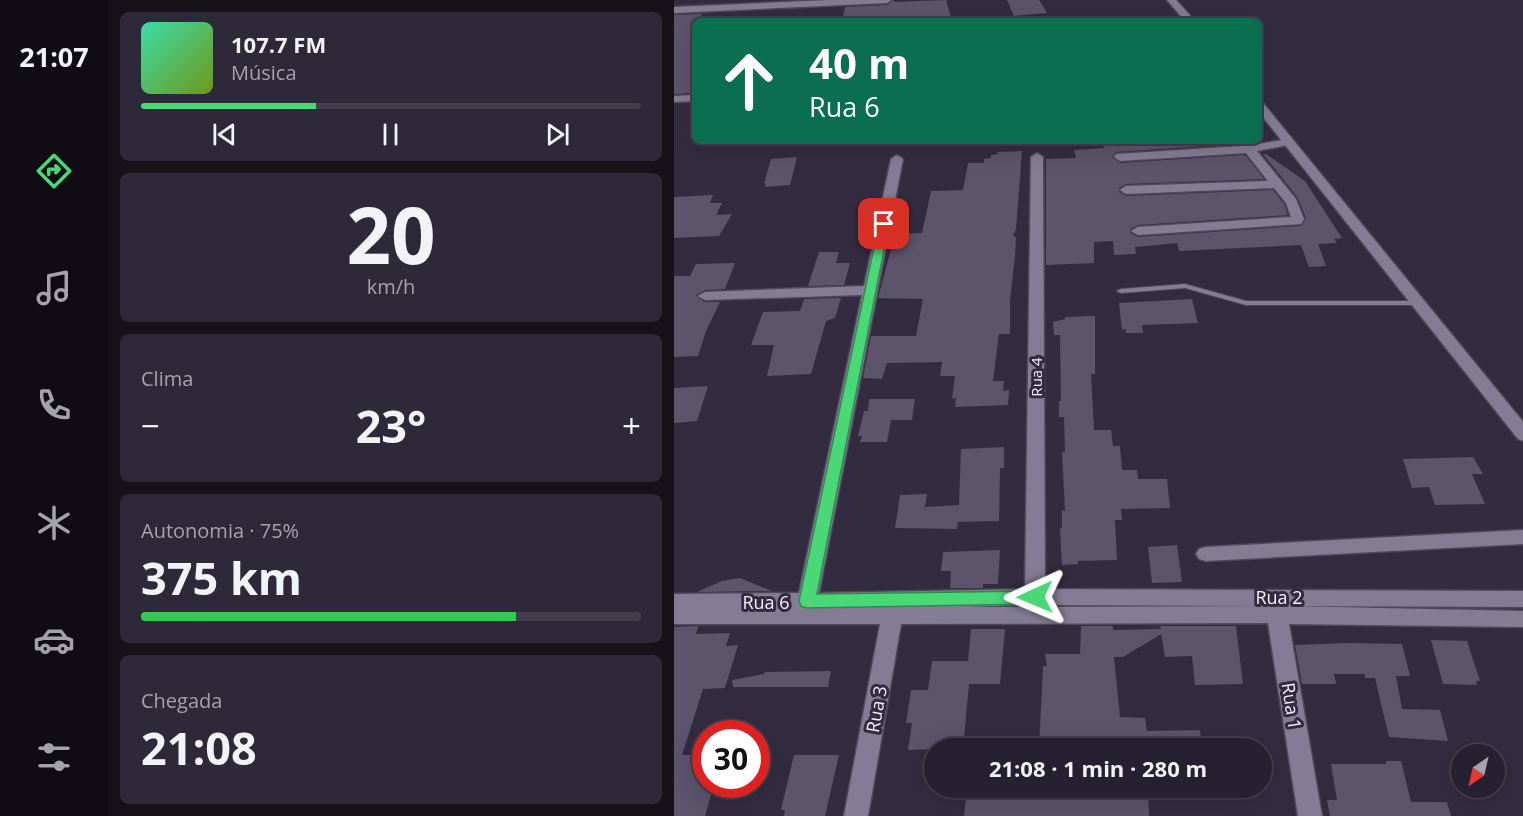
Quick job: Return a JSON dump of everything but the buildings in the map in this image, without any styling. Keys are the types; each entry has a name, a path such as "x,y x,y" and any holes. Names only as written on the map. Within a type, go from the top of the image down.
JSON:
{"street":[{"path":"674,10 887,0"},
{"path":"1171,0 1187,18"},
{"path":"674,99 692,98"},
{"path":"1262,109 1523,435"},
{"path":"1262,144 1289,142"},
{"path":"1120,157 1245,145 1292,202 1298,219 1296,221 1138,231"},
{"name":"Rua 4","path":"1035,607 1037,157"},
{"path":"806,609 897,159"},
{"path":"1126,190 1275,184"},
{"path":"705,296 871,290"},
{"path":"1206,554 1523,537"},
{"name":"Rua 2","path":"1035,607 1479,608 1523,599"},
{"name":"Rua 6","path":"674,602 806,609"},
{"name":"Rua 1","path":"1276,606 1310,816"},
{"path":"894,608 1035,607"},
{"name":"Rua 6","path":"674,616 806,609 894,608"},
{"name":"Rua 3","path":"856,816 894,608"},
{"name":"Rua 2","path":"1479,608 1523,619"}],"lane":[{"path":"1121,291 1185,286 1246,303 1418,303"}],"route":[{"path":"884,224 807,601 1035,597"}]}
